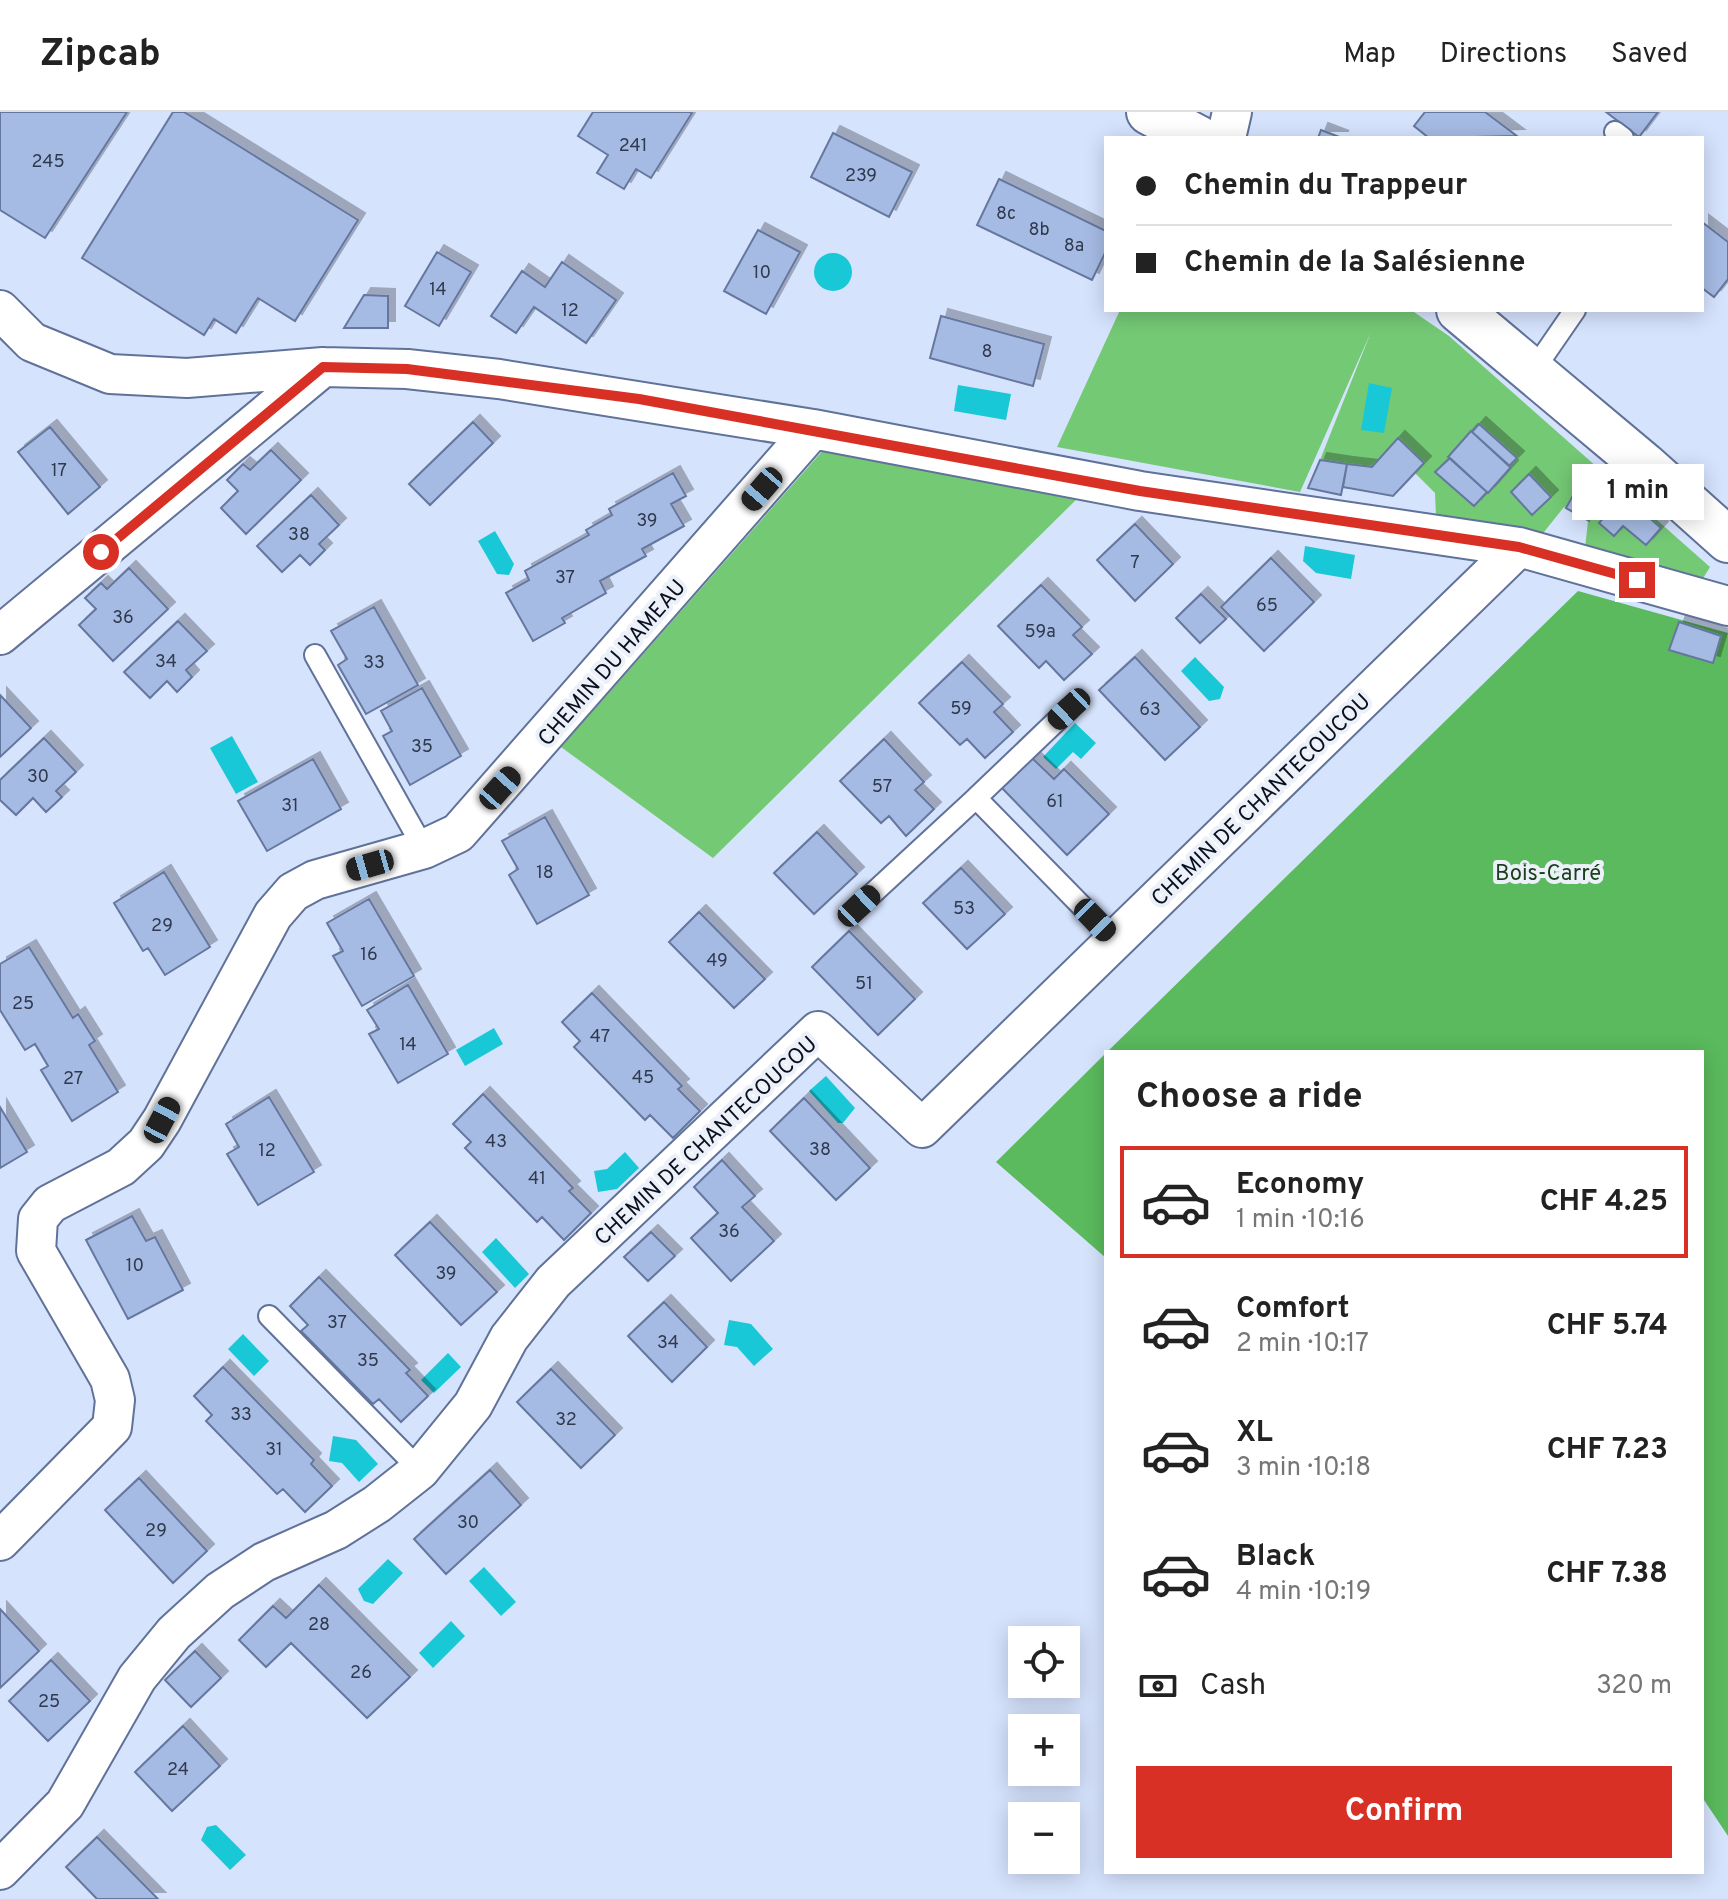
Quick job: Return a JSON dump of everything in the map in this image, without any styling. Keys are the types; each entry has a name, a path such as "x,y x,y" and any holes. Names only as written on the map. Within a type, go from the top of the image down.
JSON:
{"street":[{"path":"1149,112 1194,136"},
{"path":"1226,136 1232,112"},
{"path":"0,310 32,342 110,374 187,378 323,367 407,369 499,379 813,429 1140,491 1519,547 1728,606"},
{"path":"1461,312 1728,540"},
{"path":"0,635 323,367"},
{"name":"CHEMIN DU HAMEAU","path":"0,1541 112,1427 115,1400 110,1379 36,1251 38,1219 50,1204 121,1167 146,1144 273,915 293,892 315,880 424,849 458,833 813,429"},
{"name":"CHEMIN DE CHANTECOUCOU","path":"0,1870 65,1804 137,1678 174,1633 220,1591 264,1562 336,1530 377,1504 420,1470 473,1405 509,1338 553,1282 818,1031 922,1128 1519,547"}],"lane":[{"path":"1533,371 1574,312"},
{"path":"315,655 424,849"},
{"path":"859,906 1069,709"},
{"path":"976,798 1115,940"},
{"path":"269,1316 420,1470"}],"green space":[{"path":"1119,312 1414,312 1449,336 1710,567 1702,580 1585,548 1588,521 1564,507 1540,537 1436,517 1435,493 1414,472 1398,439 1372,467 1320,460 1371,332 1300,492 1057,447"},
{"path":"826,447 1086,490 713,858 561,747"},
{"name":"Bois-Carré","path":"1578,591 1728,633 1728,1836 1704,1800 1704,1050 1109,1050"},
{"path":"1104,1055 1104,1256 996,1162"}],"water":[{"path":"833,253 846,259 852,272 846,285 833,291 820,285 814,272 820,259"},
{"path":"1369,383 1392,388 1384,433 1361,430"},
{"path":"958,385 1011,394 1006,420 954,411"},
{"path":"495,531 514,564 509,575 497,574 478,541"},
{"path":"1305,546 1355,555 1351,579 1316,573 1303,561"},
{"path":"1195,657 1224,687 1220,699 1209,701 1181,671"},
{"path":"1075,723 1096,743 1081,759 1073,752 1056,769 1043,757"},
{"path":"232,736 258,782 236,794 210,748"},
{"path":"494,1028 503,1044 465,1066 456,1050"},
{"path":"826,1076 855,1108 843,1123 838,1123 809,1091"},
{"path":"625,1152 639,1168 617,1189 598,1192 594,1171 607,1169"},
{"path":"496,1238 529,1274 515,1288 482,1252"},
{"path":"729,1320 751,1324 773,1349 754,1366 737,1347 724,1345"},
{"path":"243,1334 269,1361 254,1376 228,1349"},
{"path":"448,1353 461,1367 434,1393 421,1380"},
{"path":"333,1436 356,1440 378,1464 359,1482 342,1463 329,1461"},
{"path":"388,1559 403,1573 373,1604 364,1601 358,1589"},
{"path":"484,1567 516,1602 501,1616 469,1581"},
{"path":"451,1621 465,1636 433,1668 419,1653"},
{"path":"216,1825 246,1855 230,1870 201,1840 207,1827"}],"building":[{"path":"0,112 127,112 45,238 0,210"},
{"path":"173,112 184,112 358,220 295,321 258,298 236,333 214,319 204,335 82,258"},
{"path":"593,112 692,113 651,178 636,169 624,189 597,173 608,155 578,136"},
{"path":"1425,112 1485,112 1517,136 1426,136 1414,126"},
{"path":"1606,112 1658,112 1638,136"},
{"path":"1321,130 1337,136 1319,136"},
{"path":"833,133 912,172 889,217 811,177"},
{"path":"999,179 1104,230 1104,255 1092,280 977,225"},
{"path":"1704,224 1728,242 1728,279 1714,297 1704,290"},
{"path":"758,230 800,252 766,314 724,291"},
{"path":"437,252 471,272 439,326 405,306"},
{"path":"562,262 616,300 586,343 534,307 516,333 491,316 522,271 545,287"},
{"path":"364,295 388,296 388,328 344,328"},
{"path":"941,316 1044,344 1033,386 930,358"},
{"path":"473,422 493,443 430,505 409,484"},
{"path":"1479,424 1517,458 1509,466 1472,432"},
{"path":"50,427 100,487 68,514 18,452"},
{"path":"1471,431 1511,467 1488,493 1448,457"},
{"path":"1398,438 1424,463 1393,496 1343,487 1347,464 1372,467"},
{"path":"271,450 301,480 246,534 221,508 238,491 227,480 243,464 250,470"},
{"path":"1450,458 1487,492 1474,506 1435,472"},
{"path":"1320,460 1347,464 1341,495 1308,488"},
{"path":"673,473 686,496 671,504 684,526 642,549 646,556 600,581 606,593 562,618 565,623 533,641 506,593 529,580 525,571 589,535 586,530 612,515 609,509"},
{"path":"1529,474 1551,497 1532,515 1511,492"},
{"path":"1585,474 1608,487 1589,521 1566,508"},
{"path":"311,495 339,525 319,544 325,550 310,565 300,555 282,572 257,546"},
{"path":"1623,495 1661,528 1646,545 1623,526 1614,536 1599,523"},
{"path":"1135,524 1173,564 1135,601 1097,560"},
{"path":"1271,558 1314,602 1264,651 1221,607"},
{"path":"129,568 168,609 113,661 79,625 96,609 85,598 101,583 107,589"},
{"path":"1041,585 1082,627 1073,635 1092,654 1064,680 1046,661 1039,668 998,626"},
{"path":"1201,594 1226,619 1200,643 1176,618"},
{"path":"374,607 418,685 366,714 338,665 347,659 331,631"},
{"path":"178,621 207,651 186,670 192,677 177,692 167,681 150,698 124,672"},
{"path":"1679,622 1721,636 1713,663 1669,650"},
{"path":"1135,657 1200,727 1165,760 1099,690"},
{"path":"962,662 1003,704 994,712 1013,732 985,758 967,739 960,745 919,703"},
{"path":"422,688 461,756 410,785 383,736 392,731 381,711"},
{"path":"0,695 31,728 0,757"},
{"path":"44,738 76,772 56,791 62,797 46,812 33,798 16,815 0,800 0,780"},
{"path":"884,739 924,782 915,790 934,809 906,836 889,816 881,823 840,781"},
{"path":"1031,757 1054,779 1064,769 1109,814 1067,855 1001,787"},
{"path":"313,759 341,809 267,851 238,801"},
{"path":"545,817 589,895 537,924 509,875 518,869 502,841"},
{"path":"817,832 857,874 814,914 774,873"},
{"path":"961,868 1005,914 967,949 923,903"},
{"path":"164,872 210,947 165,975 148,948 143,951 114,903"},
{"path":"369,899 414,976 362,1006 333,956 343,951 327,923"},
{"path":"699,912 765,979 734,1008 669,942"},
{"path":"849,931 915,999 878,1035 812,967"},
{"path":"29,947 73,1018 78,1014 95,1041 89,1045 118,1092 72,1121 41,1070 48,1066 35,1044 25,1050 0,1010 0,964"},
{"path":"408,985 448,1054 398,1083 369,1034 379,1029 367,1010"},
{"path":"592,993 682,1086 678,1089 700,1111 673,1138 650,1115 645,1120 574,1047 580,1041 562,1022"},
{"path":"483,1094 573,1188 569,1191 591,1213 564,1240 542,1217 537,1222 465,1148 471,1142 453,1124"},
{"path":"269,1097 314,1172 258,1205 227,1154 239,1147 226,1124"},
{"path":"804,1098 870,1168 836,1200 770,1131"},
{"path":"0,1107 27,1152 0,1168"},
{"path":"722,1160 755,1196 742,1207 774,1241 731,1281 691,1238 718,1213 694,1187"},
{"path":"132,1216 146,1241 155,1237 183,1290 128,1319 86,1240"},
{"path":"430,1222 497,1292 461,1325 395,1255"},
{"path":"651,1232 675,1256 648,1281 624,1257"},
{"path":"319,1277 410,1370 406,1373 428,1396 401,1422 379,1399 373,1404 301,1331 308,1325 290,1306"},
{"path":"664,1302 707,1347 672,1382 628,1336"},
{"path":"223,1367 314,1460 311,1464 332,1486 305,1512 283,1489 277,1494 206,1421 212,1415 194,1396"},
{"path":"551,1369 615,1435 581,1468 517,1402"},
{"path":"490,1470 521,1505 446,1574 414,1539"},
{"path":"139,1478 207,1551 173,1583 105,1510"},
{"path":"319,1585 410,1677 367,1718 291,1643 266,1667 239,1640 273,1606 286,1618"},
{"path":"0,1609 39,1651 0,1688"},
{"path":"195,1651 221,1678 191,1707 165,1680"},
{"path":"51,1660 90,1701 48,1741 9,1701"},
{"path":"183,1726 220,1766 172,1811 135,1772"},
{"path":"97,1837 158,1899 97,1899 66,1867"}],"route":[{"path":"101,552 323,367 407,369 639,399 1140,491 1519,547 1637,580"}]}
